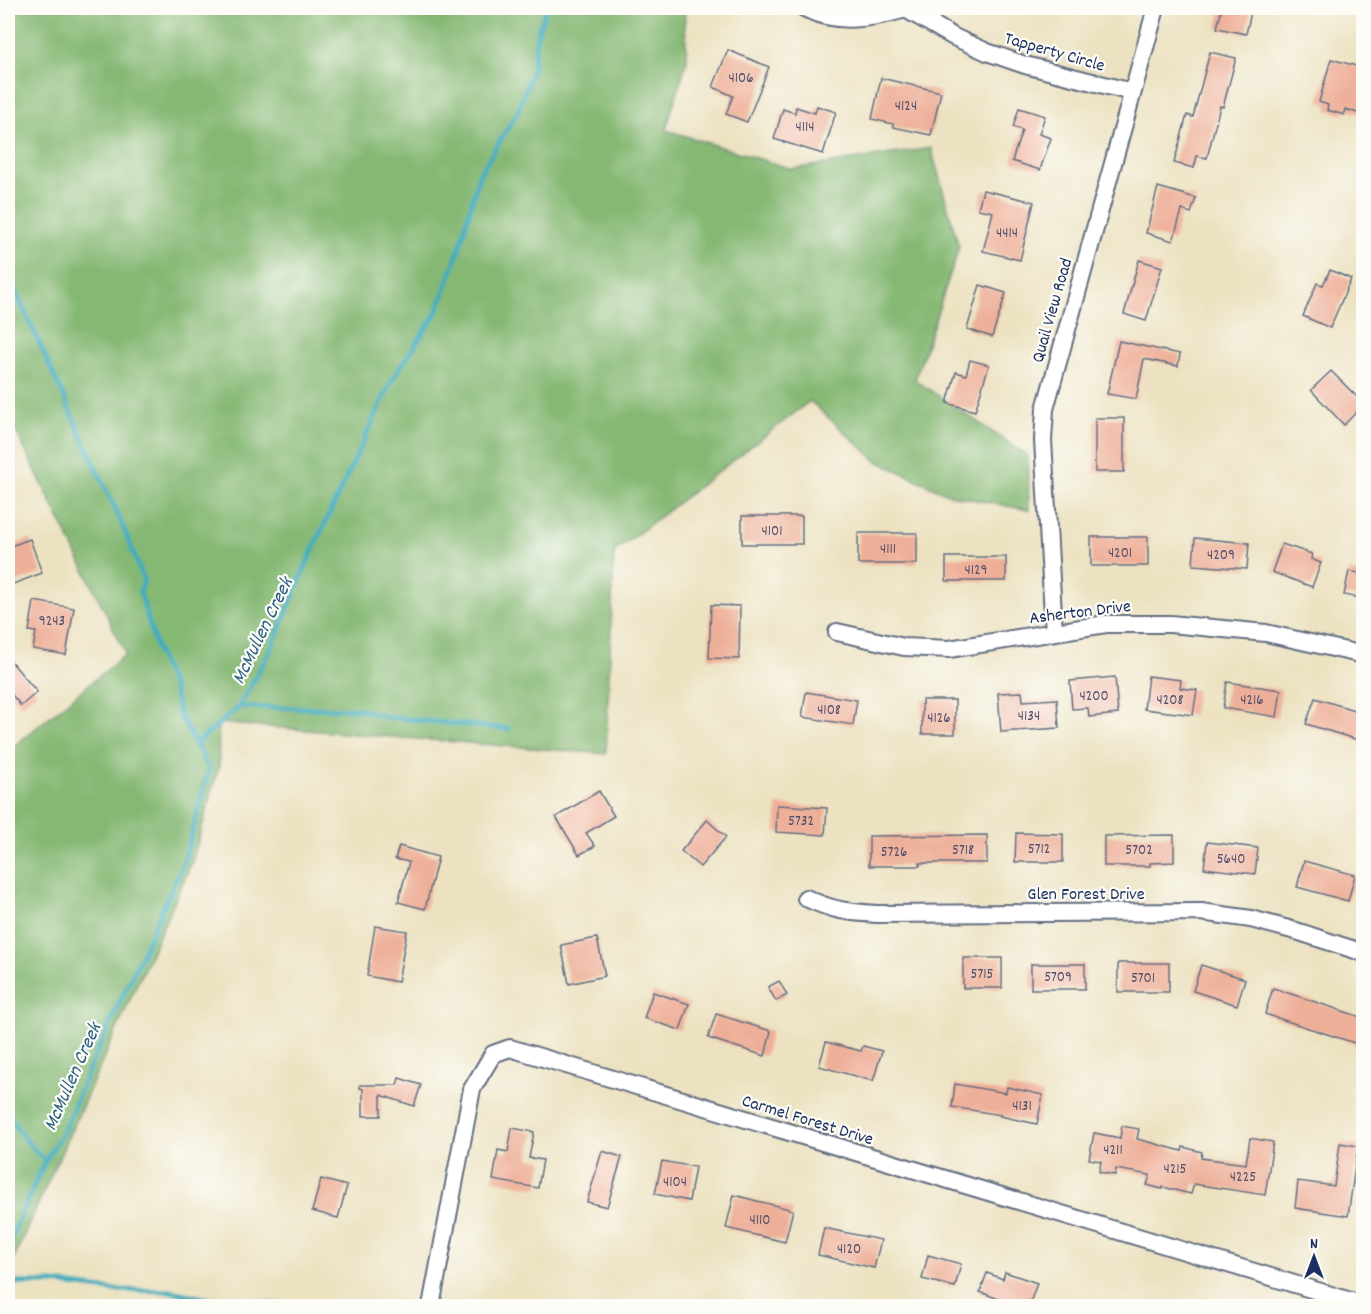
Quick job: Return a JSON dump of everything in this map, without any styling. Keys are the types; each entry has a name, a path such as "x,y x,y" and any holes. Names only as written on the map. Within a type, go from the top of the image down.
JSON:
{"street":[{"name":"Tapperty Circle","path":"804,8 831,18 849,20 879,17 905,8 954,37 987,52 1025,65 1132,93"},
{"name":"Quail View Road","path":"1054,632 1042,440 1045,409 1156,8"},
{"name":"Asherton Drive","path":"837,632 904,647 949,649 1127,623 1208,626 1266,633 1364,655"},
{"name":"Glen Forest Drive","path":"806,898 828,908 877,914 1201,912 1251,920 1296,931 1364,952"},
{"name":"Carmel Forest Drive","path":"431,1306 472,1089 493,1054 510,1048 1364,1305"}],"green space":[{"path":"8,8 684,8 687,60 666,130 792,169 931,148 959,247 915,380 1028,456 1029,510 950,495 877,461 810,401 614,552 606,754 218,723 219,766 192,862 8,1271 8,751 126,654 8,415"}],"building":[{"path":"1222,8 1252,8 1246,34 1217,28"},
{"path":"728,50 769,67 747,122 726,114 733,96 713,87"},
{"path":"1210,52 1236,58 1223,107 1220,106 1207,158 1197,156 1194,168 1174,163 1187,115 1193,117"},
{"path":"1331,59 1364,68 1364,104 1361,114 1345,109 1344,115 1327,110 1328,105 1319,102"},
{"path":"881,78 941,92 931,135 893,127 893,124 872,119"},
{"path":"817,106 836,112 823,154 774,139 783,109 795,113 796,107 815,113"},
{"path":"1019,108 1045,116 1039,134 1051,138 1040,170 1012,161 1022,130 1013,127"},
{"path":"1158,187 1196,198 1191,213 1182,210 1173,241 1146,233"},
{"path":"983,190 1034,202 1020,260 983,251 993,212 978,209"},
{"path":"1139,260 1162,267 1146,321 1124,314"},
{"path":"1330,270 1351,279 1330,328 1303,316 1317,283 1323,285"},
{"path":"980,285 1006,293 992,337 967,329"},
{"path":"1119,341 1180,354 1178,366 1144,359 1136,399 1107,394"},
{"path":"970,360 989,365 975,411 947,403 956,372 966,375"},
{"path":"1331,371 1364,404 1344,425 1311,390"},
{"path":"1095,418 1124,418 1124,472 1095,472"},
{"path":"742,516 802,516 802,544 742,544"},
{"path":"858,533 917,533 917,564 858,564"},
{"path":"1091,537 1148,537 1148,566 1091,566"},
{"path":"1195,538 1249,543 1247,569 1193,565"},
{"path":"30,539 42,573 8,586 8,547"},
{"path":"1282,544 1312,554 1311,559 1321,563 1312,587 1272,572"},
{"path":"946,557 1006,557 1006,581 946,581"},
{"path":"1349,571 1364,574 1364,599 1344,595"},
{"path":"34,601 74,608 66,655 33,649 36,632 29,631"},
{"path":"711,605 740,606 739,659 709,658"},
{"path":"8,658 37,692 21,706 8,690"},
{"path":"1148,676 1181,680 1180,688 1197,690 1193,715 1144,709"},
{"path":"1115,677 1118,714 1089,717 1088,708 1072,709 1070,681"},
{"path":"1227,682 1281,690 1277,717 1223,708"},
{"path":"806,692 857,700 853,725 802,717"},
{"path":"1022,692 1023,701 1057,699 1059,728 1001,732 998,693"},
{"path":"1315,698 1364,713 1364,723 1358,740 1306,724"},
{"path":"922,700 955,700 955,734 922,734"},
{"path":"599,791 614,816 586,833 595,846 579,855 556,817"},
{"path":"777,805 827,808 825,835 776,832"},
{"path":"707,820 726,837 700,867 681,851"},
{"path":"1016,833 1063,834 1063,862 1015,862"},
{"path":"987,835 987,863 869,866 869,836"},
{"path":"1174,835 1174,862 1150,863 1150,866 1104,866 1104,836"},
{"path":"1207,842 1258,848 1255,874 1204,868"},
{"path":"399,846 438,857 425,909 398,902 409,862 395,859"},
{"path":"1304,861 1355,875 1348,901 1297,887"},
{"path":"375,926 407,931 398,982 367,976"},
{"path":"597,938 605,976 569,984 561,945"},
{"path":"963,958 1002,958 1002,988 963,988"},
{"path":"1118,963 1169,963 1169,992 1118,992"},
{"path":"1031,964 1085,964 1085,989 1031,989"},
{"path":"1201,965 1245,979 1237,1005 1193,991"},
{"path":"779,981 787,995 776,1001 768,987"},
{"path":"1273,988 1364,1018 1364,1046 1265,1014"},
{"path":"653,992 689,1004 680,1030 644,1018"},
{"path":"716,1014 771,1031 765,1056 708,1038"},
{"path":"826,1042 861,1051 863,1046 882,1051 873,1081 819,1066"},
{"path":"399,1078 421,1085 414,1106 381,1095 381,1116 363,1116 363,1089 360,1085 397,1085"},
{"path":"955,1084 1006,1093 1007,1087 1043,1095 1037,1124 952,1107"},
{"path":"1122,1126 1139,1129 1137,1139 1182,1151 1183,1147 1202,1152 1201,1158 1246,1164 1250,1138 1273,1142 1265,1195 1194,1184 1191,1194 1147,1185 1150,1175 1116,1169 1115,1175 1099,1172 1101,1161 1089,1159 1094,1133 1120,1138"},
{"path":"512,1128 534,1132 529,1158 543,1160 538,1188 493,1180 498,1150 508,1152"},
{"path":"1340,1143 1358,1146 1348,1216 1295,1208 1298,1181 1334,1186"},
{"path":"602,1151 622,1157 607,1207 587,1202"},
{"path":"662,1161 695,1167 689,1201 655,1194"},
{"path":"321,1179 347,1186 338,1218 312,1211"},
{"path":"734,1195 793,1210 785,1242 726,1228"},
{"path":"824,1228 881,1240 874,1268 818,1255"},
{"path":"928,1255 961,1264 955,1287 922,1279"},
{"path":"1005,1272 1037,1283 1029,1306 997,1306 999,1299 980,1292 987,1273 1003,1279"}],"waterway":[{"name":"McMullen Creek","path":"194,745 239,707 271,649 314,547 392,380 437,312 459,250 479,175 518,111 532,71 537,34 546,8"},
{"name":"McMullen Creek","path":"8,275 121,522 144,580 140,592 158,653 174,691 179,714 209,769 184,862 88,1071 65,1128 45,1161 14,1231 8,1251"},
{"path":"239,707 359,709 386,717 509,729"},
{"path":"8,1109 18,1130 45,1161"},
{"path":"8,1283 53,1283 112,1290 170,1291 208,1299 294,1306"}]}
